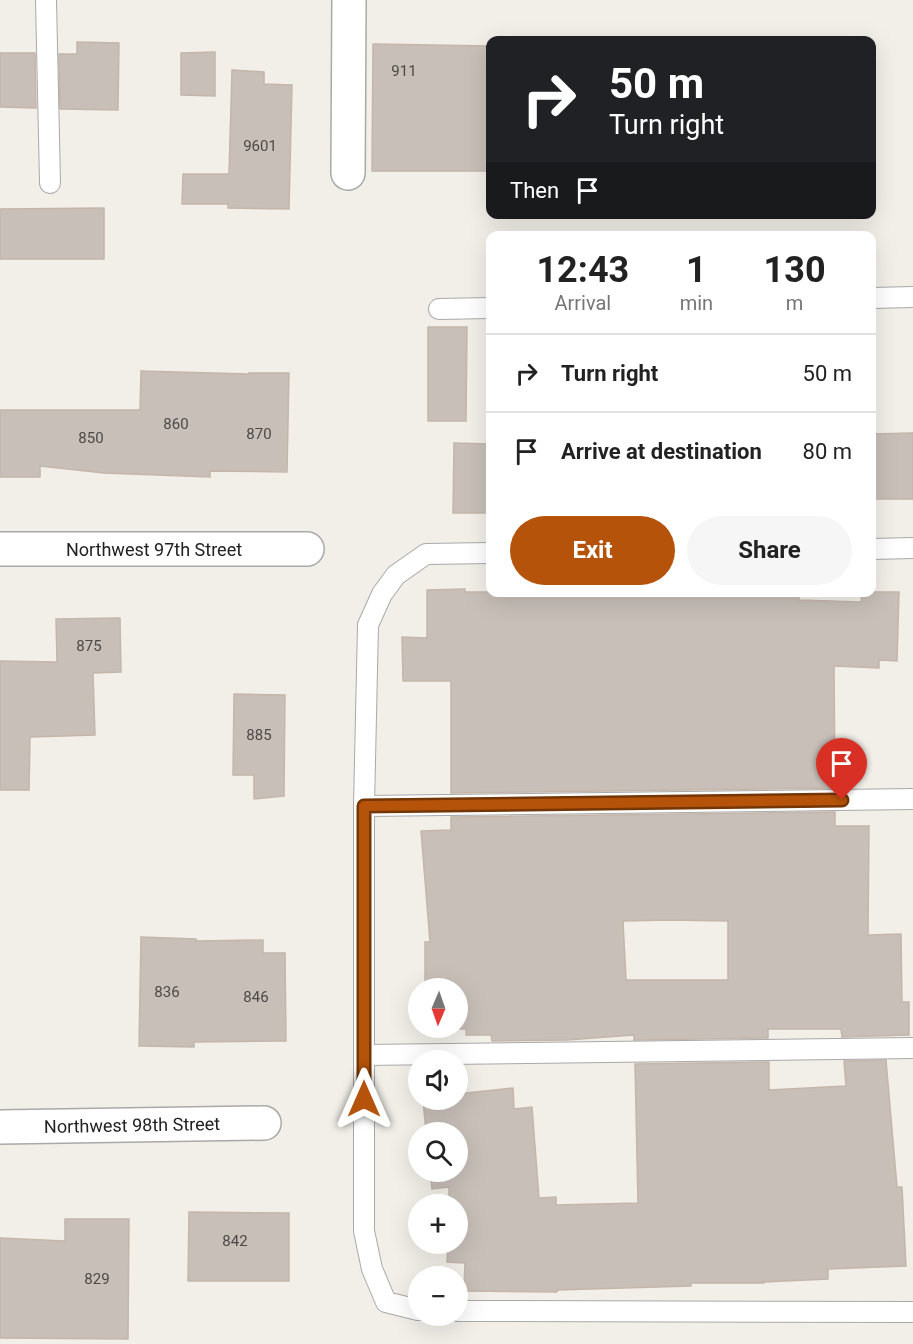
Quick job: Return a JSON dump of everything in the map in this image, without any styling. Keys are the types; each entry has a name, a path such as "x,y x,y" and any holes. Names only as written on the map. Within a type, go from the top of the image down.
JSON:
{"street":[{"path":"348,173 349,0"},
{"name":"Northwest 97th Street","path":"0,549 307,549"},
{"name":"Northwest 98th Street","path":"0,1127 264,1123"}],"lane":[{"path":"46,0 50,183"},
{"path":"876,298 913,297"},
{"path":"439,309 486,308"},
{"path":"876,549 913,548"},
{"path":"408,1308 386,1302 372,1269 364,1231 364,806 368,625 382,594 396,575 426,554 486,553"},
{"path":"364,806 913,800"},
{"path":"364,1055 913,1048"},
{"path":"468,1311 913,1312"}],"building":[{"path":"77,42 119,43 118,110 60,109 59,54 77,54"},
{"path":"373,44 486,46 486,171 372,171"},
{"path":"215,52 215,96 181,95 181,53"},
{"path":"0,53 35,53 36,108 0,107"},
{"path":"232,70 264,72 264,84 292,85 289,209 228,208 228,204 182,204 183,174 229,174"},
{"path":"104,208 104,259 0,259 0,209"},
{"path":"428,327 467,327 466,421 428,421"},
{"path":"141,371 289,373 287,472 210,471 210,477 104,473 40,466 40,477 0,477 0,410 140,410"},
{"path":"913,433 913,499 876,499 876,434"},
{"path":"454,443 486,444 486,513 453,513"},
{"path":"465,589 465,592 486,592 486,597 799,597 799,600 861,602 862,597 876,597 876,592 899,592 897,661 879,660 879,668 834,666 835,788 451,793 451,681 403,681 402,637 427,638 427,590"},
{"path":"120,618 121,672 93,673 95,735 30,737 29,790 0,790 0,661 57,662 56,619"},
{"path":"234,694 285,695 284,796 254,799 254,775 233,775"},
{"path":"835,812 835,826 869,826 868,935 901,934 902,1002 909,1002 909,1035 842,1037 841,1029 768,1029 768,1038 634,1040 634,1035 567,1040 492,1041 491,1035 468,1035 468,978 425,978 425,942 430,942 421,831 451,830 451,817","holes":["623,921 728,921 728,980 626,980"]},
{"path":"141,937 196,939 196,941 263,940 263,953 285,953 286,1041 194,1042 194,1047 139,1046"},
{"path":"886,1060 897,1187 902,1187 906,1266 828,1269 828,1279 764,1283 691,1283 691,1286 557,1290 557,1292 468,1291 468,1266 465,1266 465,1263 447,1262 447,1254 468,1254 468,1194 449,1194 449,1187 432,1189 431,1182 468,1182 468,1122 425,1122 424,1110 468,1110 468,1093 513,1088 514,1109 532,1107 539,1198 556,1197 556,1205 638,1203 635,1064 769,1062 769,1090 846,1086 844,1061"},
{"path":"189,1212 289,1213 289,1281 188,1281"},
{"path":"65,1219 129,1219 128,1339 0,1338 0,1238 65,1241"}],"route":[{"path":"364,1099 364,806 842,800"}]}
